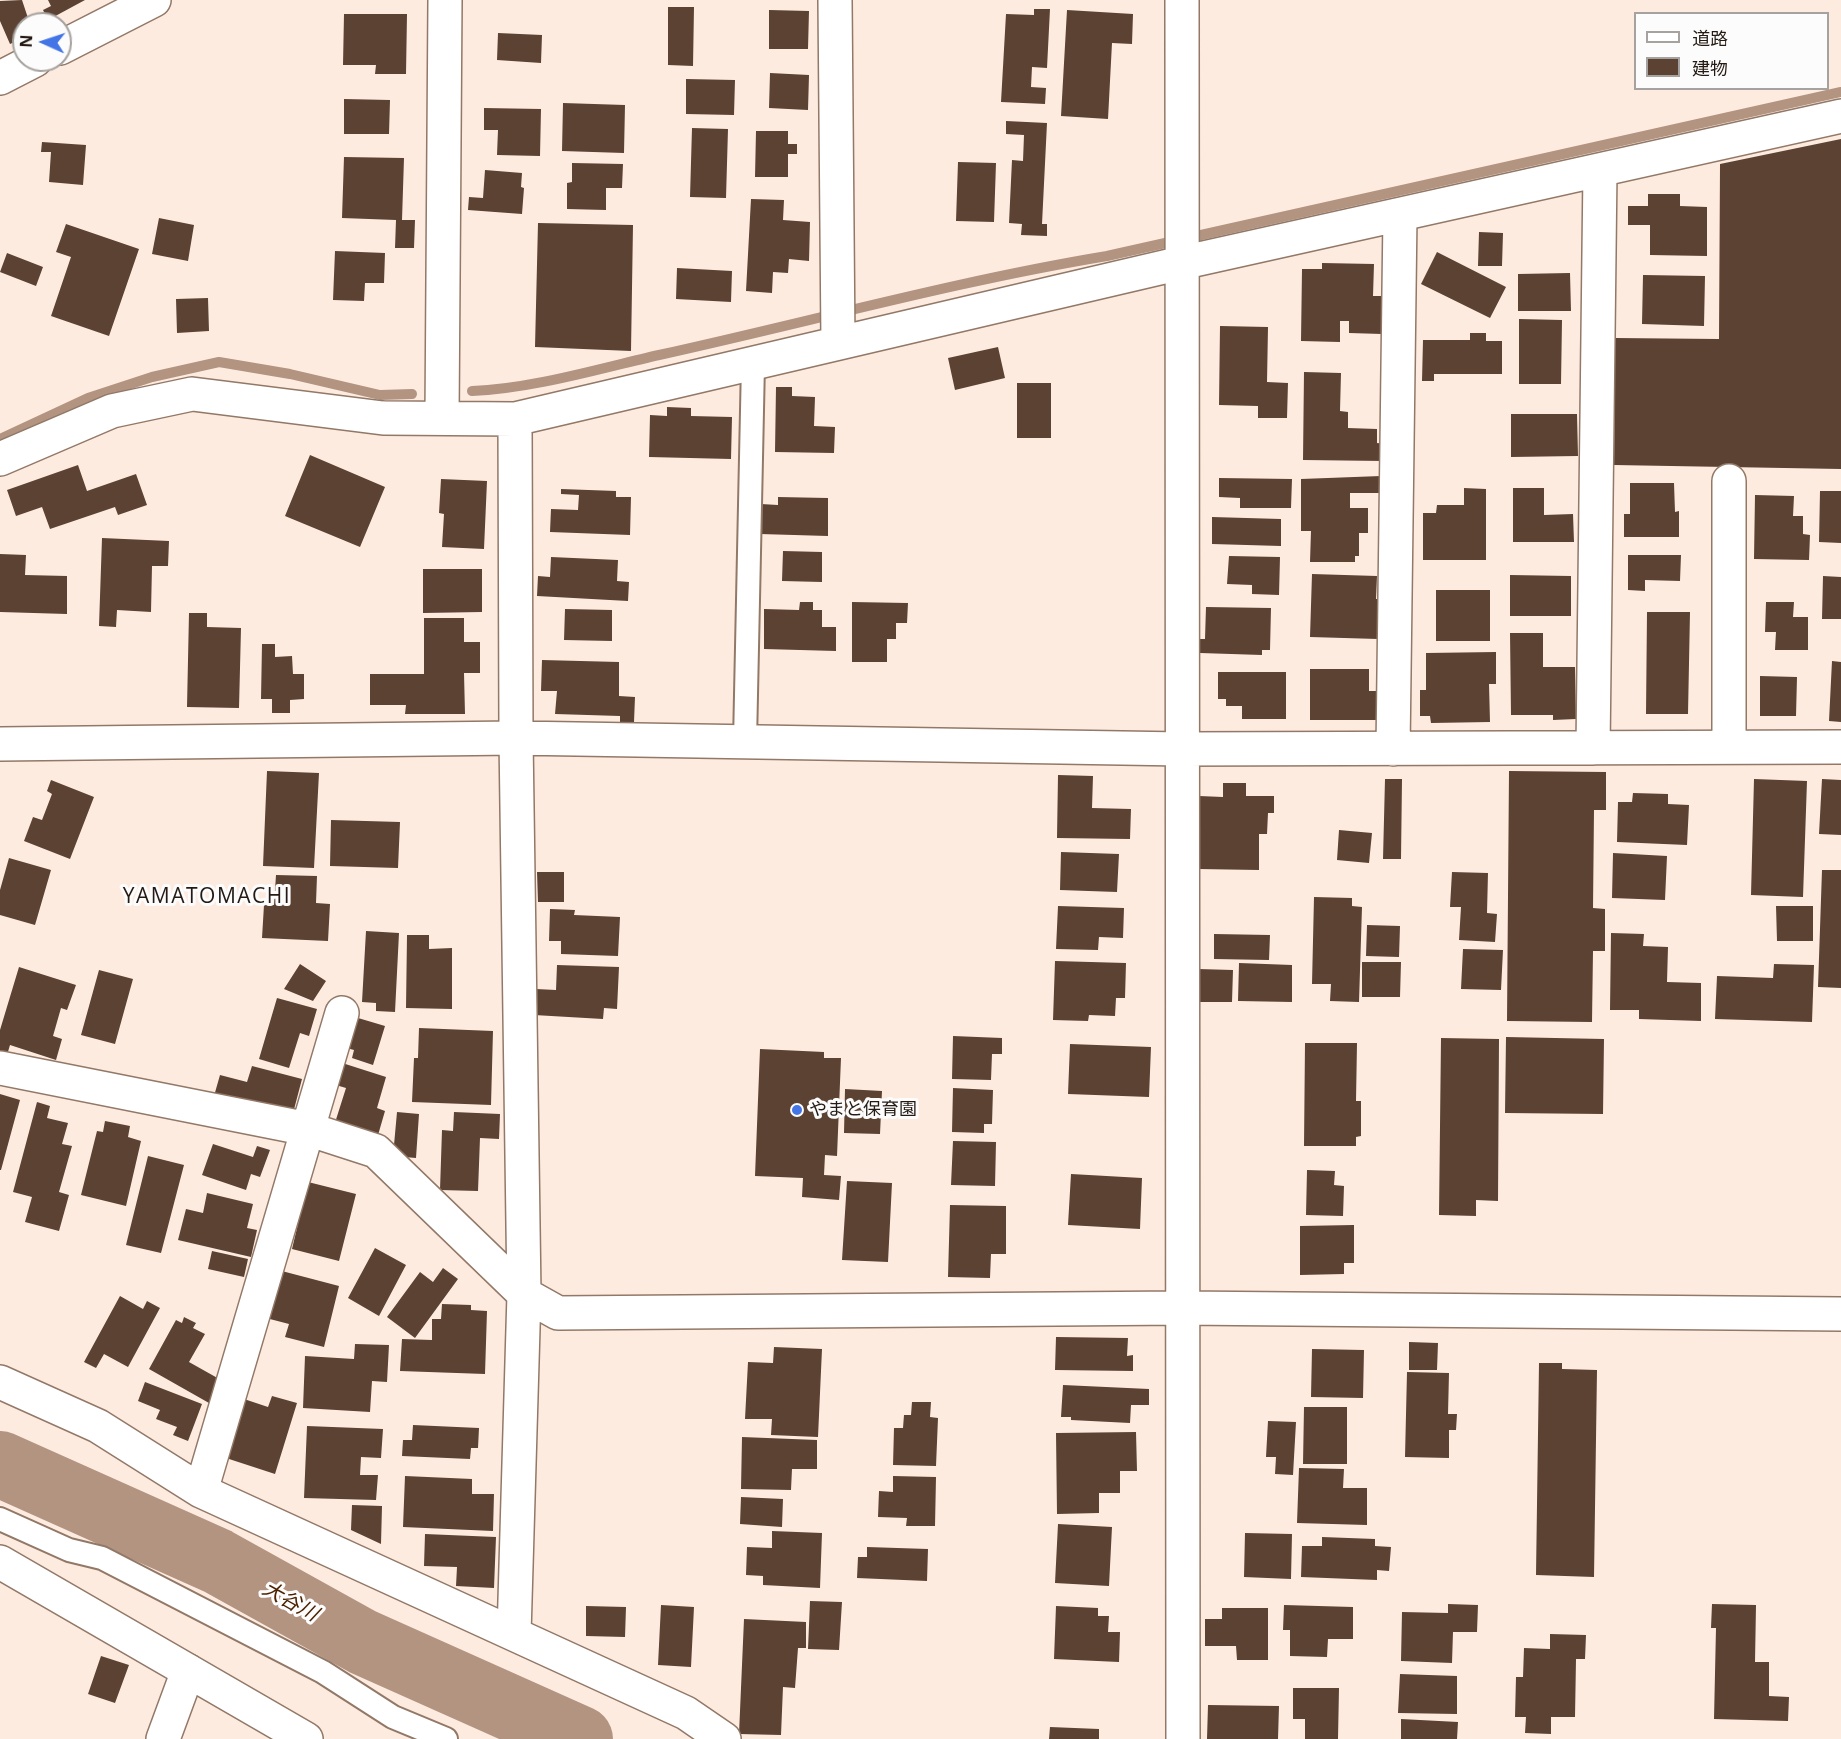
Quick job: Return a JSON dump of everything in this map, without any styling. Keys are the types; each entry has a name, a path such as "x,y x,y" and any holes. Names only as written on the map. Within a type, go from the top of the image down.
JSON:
{"street":[{"path":"72,42 154,0"},
{"path":"442,418 445,0"},
{"path":"835,0 838,343"},
{"path":"1182,0 1183,1739"},
{"path":"0,459 112,411 192,394 383,418 515,419 838,343 1181,247 1400,215 1841,116"},
{"path":"1593,748 1600,170"},
{"path":"1393,748 1400,215"},
{"path":"514,1634 524,1294 516,738 515,419"},
{"path":"1729,481 1729,747"},
{"path":"0,744 516,738 1182,749 1841,747"},
{"path":"201,1491 342,1013"},
{"path":"0,1068 308,1129 376,1151 524,1294 558,1313 1182,1308 1841,1314"},
{"path":"0,1382 98,1426 201,1491 686,1713 724,1739"},
{"path":"0,1562 306,1739"},
{"path":"163,1739 188,1671"}],"lane":[{"path":"745,742 753,363"},
{"path":"0,1519 69,1550 102,1558 323,1672 393,1717 446,1739"}],"building":[{"path":"22,0 26,12 12,12 12,43 10,44 0,21 0,1"},
{"path":"48,0 85,0 63,12 44,12 43,10 51,6"},
{"path":"668,7 694,7 693,66 668,65"},
{"path":"1034,9 1050,9 1047,68 1032,67 1031,87 1046,88 1045,104 1001,102 1006,14 1034,15"},
{"path":"769,10 809,11 808,49 769,49"},
{"path":"1067,10 1133,14 1132,44 1112,43 1108,119 1061,116"},
{"path":"344,14 407,14 406,74 375,74 376,65 343,65"},
{"path":"498,33 542,35 541,63 497,60"},
{"path":"770,73 809,75 808,110 769,108"},
{"path":"686,79 735,80 734,115 686,114"},
{"path":"344,99 390,100 389,134 344,134"},
{"path":"563,103 625,105 624,153 562,151"},
{"path":"484,108 541,109 540,156 497,155 498,130 484,130"},
{"path":"1006,121 1047,123 1042,224 1047,224 1047,236 1021,235 1022,224 1009,223 1012,160 1023,161 1024,135 1006,134"},
{"path":"692,128 728,129 726,198 690,197"},
{"path":"756,131 788,131 788,144 797,144 797,154 788,154 788,177 755,177"},
{"path":"1841,139 1841,469 1614,465 1615,338 1719,339 1720,164"},
{"path":"42,142 86,145 83,185 49,182 51,152 41,152"},
{"path":"344,157 404,158 402,220 415,220 414,248 395,248 396,220 342,218"},
{"path":"958,162 996,163 994,222 956,221"},
{"path":"572,163 623,164 622,188 606,188 606,210 567,209 567,183 572,182"},
{"path":"485,170 522,173 521,187 524,188 522,214 468,210 469,197 483,198"},
{"path":"1648,194 1680,194 1680,206 1707,207 1707,256 1650,255 1650,225 1628,225 1628,206 1648,206"},
{"path":"751,199 784,200 783,220 810,222 809,261 789,259 788,273 773,272 772,293 746,291"},
{"path":"159,218 194,225 188,261 152,254"},
{"path":"538,223 633,225 631,351 535,347"},
{"path":"66,224 139,249 109,336 51,316 71,257 56,252"},
{"path":"1479,232 1503,233 1502,266 1478,266"},
{"path":"335,251 385,253 384,283 365,283 364,301 333,300"},
{"path":"1437,252 1506,287 1490,318 1421,284"},
{"path":"7,253 43,267 36,286 0,272"},
{"path":"1322,263 1374,264 1373,296 1383,296 1382,334 1349,333 1349,321 1340,321 1340,342 1301,341 1302,269 1322,269"},
{"path":"677,268 732,271 731,302 676,299"},
{"path":"1570,273 1571,311 1518,311 1518,274"},
{"path":"1643,275 1705,276 1704,326 1642,324"},
{"path":"208,298 209,331 177,333 176,299"},
{"path":"1519,319 1562,320 1561,384 1519,384"},
{"path":"1220,326 1268,327 1267,382 1288,383 1287,418 1258,418 1258,406 1219,405"},
{"path":"1470,333 1486,333 1486,341 1502,341 1502,374 1434,374 1434,381 1422,381 1423,340 1470,340"},
{"path":"998,347 1005,378 955,390 948,358"},
{"path":"1304,372 1341,373 1340,411 1348,412 1348,428 1377,429 1377,443 1385,444 1384,461 1303,460"},
{"path":"1017,383 1051,383 1051,438 1017,438"},
{"path":"776,387 792,387 792,396 815,397 814,426 835,427 834,453 775,452"},
{"path":"667,407 691,408 691,416 732,417 731,459 649,457 650,415 667,416"},
{"path":"1511,414 1577,414 1578,456 1511,457"},
{"path":"310,455 385,487 360,547 285,516"},
{"path":"78,465 87,491 136,474 147,505 118,515 115,507 50,529 42,507 16,516 7,490"},
{"path":"1381,476 1380,493 1350,493 1350,508 1368,508 1368,533 1359,533 1359,556 1355,556 1355,562 1310,562 1311,531 1301,531 1301,479"},
{"path":"1219,478 1292,479 1291,508 1240,508 1240,498 1219,497"},
{"path":"441,479 487,481 484,549 442,547 444,514 439,513"},
{"path":"1630,483 1674,483 1675,512 1679,511 1679,537 1624,537 1624,514 1630,514"},
{"path":"1464,488 1486,489 1486,560 1423,560 1423,513 1436,513 1437,505 1464,505"},
{"path":"1513,488 1544,488 1544,515 1573,514 1574,542 1513,542"},
{"path":"561,489 616,491 616,497 631,497 630,535 550,532 551,509 578,510 579,495 561,494"},
{"path":"1820,491 1841,491 1841,543 1819,542"},
{"path":"1755,495 1794,496 1793,516 1803,516 1803,534 1810,535 1809,560 1754,559"},
{"path":"778,497 828,498 828,536 760,534 761,504 778,505"},
{"path":"1212,517 1281,519 1281,546 1212,544"},
{"path":"102,538 169,541 168,566 152,566 151,612 117,610 116,627 99,626"},
{"path":"783,551 822,552 822,582 782,581"},
{"path":"0,554 26,555 25,575 67,576 67,614 0,612"},
{"path":"1628,555 1681,555 1680,581 1645,580 1645,591 1628,590"},
{"path":"1229,556 1280,557 1279,595 1252,594 1252,585 1227,584"},
{"path":"551,557 618,560 617,581 629,582 628,601 537,596 538,576 550,577"},
{"path":"423,569 482,569 482,612 423,613"},
{"path":"1312,574 1377,576 1376,599 1384,599 1378,639 1310,637"},
{"path":"1510,575 1571,576 1571,616 1510,616"},
{"path":"1823,576 1841,577 1841,619 1822,619"},
{"path":"1436,590 1490,590 1490,641 1436,641"},
{"path":"800,602 813,602 813,610 822,610 822,627 836,627 836,651 764,649 764,609 799,610"},
{"path":"852,602 908,603 907,623 896,623 896,639 887,639 887,662 852,662"},
{"path":"1766,602 1794,602 1793,617 1808,617 1808,650 1775,650 1776,632 1765,632"},
{"path":"1206,607 1271,608 1270,650 1262,650 1262,655 1200,653 1200,639 1205,639"},
{"path":"565,609 612,610 612,641 564,640"},
{"path":"1647,612 1690,612 1688,714 1646,714"},
{"path":"189,613 207,613 207,627 241,628 239,708 187,707"},
{"path":"424,618 464,618 464,642 480,642 480,673 464,673 465,714 405,714 406,705 370,705 370,674 424,674"},
{"path":"1510,633 1543,633 1543,667 1575,667 1576,719 1553,720 1553,715 1511,715"},
{"path":"262,644 275,644 275,657 292,656 293,674 304,674 304,699 290,700 290,713 272,713 272,699 261,699"},
{"path":"1496,652 1496,684 1489,684 1490,722 1431,723 1430,716 1420,716 1420,690 1426,690 1426,653"},
{"path":"542,660 619,662 619,696 635,697 634,722 620,722 620,716 555,714 557,691 541,691"},
{"path":"1832,661 1841,662 1841,722 1829,721"},
{"path":"1310,669 1369,669 1369,691 1376,691 1376,720 1310,720"},
{"path":"1218,672 1286,672 1286,719 1242,719 1242,706 1226,706 1226,699 1218,699"},
{"path":"1760,676 1797,677 1796,716 1760,716"},
{"path":"267,771 319,773 314,868 263,866"},
{"path":"1509,771 1606,772 1606,810 1594,810 1593,908 1605,909 1605,951 1593,951 1592,1022 1507,1021"},
{"path":"1058,775 1093,776 1092,808 1131,809 1130,839 1057,838"},
{"path":"1385,779 1402,779 1401,859 1383,859"},
{"path":"1754,779 1807,781 1803,897 1751,895"},
{"path":"1822,779 1841,780 1841,835 1819,834"},
{"path":"51,780 94,797 70,859 24,841 33,817 42,820 52,794 47,791"},
{"path":"1223,783 1246,783 1246,796 1274,796 1274,813 1268,813 1267,834 1259,834 1259,870 1198,869 1199,796 1223,797"},
{"path":"1633,793 1668,794 1668,804 1689,805 1687,845 1617,842 1618,802 1632,802"},
{"path":"331,820 400,822 398,868 330,866"},
{"path":"1339,830 1372,833 1369,863 1337,860"},
{"path":"1061,852 1119,854 1117,892 1060,890"},
{"path":"1613,853 1667,856 1665,900 1612,898"},
{"path":"9,858 51,870 35,925 0,915 0,890"},
{"path":"1822,870 1841,870 1841,988 1818,987"},
{"path":"537,872 564,872 564,902 538,902"},
{"path":"1452,872 1488,873 1487,913 1497,914 1495,942 1459,940 1461,907 1450,907"},
{"path":"276,875 317,876 316,903 330,904 328,941 262,938 264,905 274,905"},
{"path":"1314,897 1352,898 1352,906 1362,907 1359,1002 1330,1001 1331,984 1312,984"},
{"path":"1058,906 1124,908 1123,938 1099,937 1098,950 1056,949"},
{"path":"1776,906 1813,906 1813,941 1777,941"},
{"path":"550,909 575,910 574,915 620,917 618,956 561,954 561,941 549,941"},
{"path":"1367,925 1400,926 1399,957 1366,956"},
{"path":"366,931 399,933 395,1012 376,1011 376,1003 362,1002"},
{"path":"1611,933 1644,934 1643,946 1668,947 1667,982 1701,983 1701,1021 1639,1019 1639,1010 1610,1010"},
{"path":"1214,934 1270,935 1269,960 1214,959"},
{"path":"407,935 429,935 429,949 452,948 452,1009 406,1008"},
{"path":"1463,949 1503,950 1501,990 1461,989"},
{"path":"1055,961 1126,963 1125,998 1116,998 1115,1016 1089,1015 1088,1021 1053,1020"},
{"path":"1362,962 1401,962 1400,997 1362,997"},
{"path":"1239,963 1292,965 1292,1002 1238,1001"},
{"path":"300,964 326,981 313,1001 284,989"},
{"path":"1774,964 1814,965 1812,1022 1715,1019 1717,976 1773,978"},
{"path":"557,965 619,967 617,1009 604,1008 603,1019 534,1015 536,989 556,990"},
{"path":"19,967 76,985 67,1010 61,1008 53,1036 62,1039 56,1060 10,1045 7,1055 0,1053 0,1030"},
{"path":"1198,969 1233,970 1232,1002 1198,1002"},
{"path":"99,970 133,979 115,1044 81,1035"},
{"path":"277,998 317,1009 309,1036 300,1033 289,1068 259,1059"},
{"path":"348,1015 385,1026 373,1065 352,1058 354,1050 339,1046"},
{"path":"419,1028 493,1031 491,1105 412,1102 414,1058 418,1058"},
{"path":"953,1036 1002,1038 1002,1054 992,1054 991,1080 952,1079"},
{"path":"1506,1037 1604,1039 1603,1114 1505,1113"},
{"path":"1441,1038 1499,1039 1498,1201 1476,1200 1476,1216 1439,1215"},
{"path":"1305,1043 1357,1043 1356,1101 1361,1101 1361,1136 1356,1137 1356,1146 1304,1146"},
{"path":"1070,1044 1151,1047 1149,1097 1068,1094"},
{"path":"760,1049 824,1052 824,1058 841,1058 837,1156 825,1155 824,1175 841,1176 839,1200 802,1197 803,1178 755,1176"},
{"path":"336,1061 386,1077 377,1108 385,1111 376,1142 333,1129 346,1088 329,1083"},
{"path":"252,1066 302,1079 292,1117 214,1096 220,1075 247,1082"},
{"path":"953,1088 993,1090 992,1124 984,1124 984,1133 952,1132"},
{"path":"845,1089 882,1091 880,1134 844,1133"},
{"path":"0,1094 20,1100 1,1170 0,1170"},
{"path":"37,1102 50,1106 47,1118 68,1123 62,1144 72,1146 59,1192 69,1195 59,1231 25,1222 32,1197 13,1192"},
{"path":"397,1112 419,1114 416,1158 393,1156"},
{"path":"454,1112 500,1114 499,1139 480,1138 478,1191 440,1190 442,1130 453,1131"},
{"path":"105,1121 130,1126 128,1137 141,1141 126,1206 81,1195 97,1131 103,1132"},
{"path":"953,1141 996,1142 995,1186 951,1185"},
{"path":"213,1144 253,1157 257,1146 270,1150 260,1177 251,1174 246,1190 202,1175"},
{"path":"148,1156 184,1165 161,1253 126,1245"},
{"path":"1307,1170 1335,1171 1334,1185 1344,1186 1343,1216 1306,1215"},
{"path":"1071,1174 1142,1178 1140,1229 1068,1225"},
{"path":"847,1181 892,1183 888,1262 842,1260"},
{"path":"308,1182 356,1194 339,1261 292,1249"},
{"path":"207,1193 253,1204 247,1228 257,1230 251,1257 178,1240 186,1209 203,1213"},
{"path":"950,1205 1006,1206 1006,1254 991,1254 990,1278 948,1277"},
{"path":"1354,1225 1354,1263 1344,1263 1344,1274 1300,1275 1300,1226"},
{"path":"375,1248 406,1265 379,1316 348,1298"},
{"path":"212,1251 248,1259 244,1277 208,1269"},
{"path":"443,1268 458,1279 415,1338 387,1317 420,1272 433,1282"},
{"path":"278,1270 339,1286 324,1347 285,1337 289,1324 266,1318"},
{"path":"120,1296 143,1309 147,1301 160,1308 128,1367 104,1354 96,1368 84,1362"},
{"path":"442,1304 471,1305 471,1310 487,1311 485,1374 400,1371 402,1339 432,1340 432,1319 441,1319"},
{"path":"184,1317 196,1323 193,1328 205,1334 189,1362 221,1380 209,1403 149,1369 176,1320 182,1323"},
{"path":"1056,1337 1128,1338 1127,1356 1133,1355 1133,1371 1055,1370"},
{"path":"1409,1342 1438,1343 1437,1370 1409,1370"},
{"path":"355,1344 389,1345 387,1382 372,1381 370,1412 303,1408 305,1356 354,1359"},
{"path":"774,1347 822,1349 818,1437 771,1435 772,1419 745,1419 748,1362 773,1363"},
{"path":"1312,1349 1364,1350 1363,1398 1311,1397"},
{"path":"1539,1363 1562,1363 1562,1369 1597,1370 1594,1577 1536,1575"},
{"path":"1407,1372 1449,1373 1448,1414 1457,1414 1456,1430 1449,1430 1449,1458 1405,1457"},
{"path":"145,1382 202,1404 188,1441 173,1435 177,1427 156,1419 160,1410 138,1401"},
{"path":"1063,1385 1149,1389 1149,1405 1131,1405 1130,1423 1071,1420 1071,1417 1061,1417"},
{"path":"272,1396 297,1403 275,1474 226,1458 244,1399 268,1407"},
{"path":"912,1402 931,1402 930,1417 938,1418 936,1466 893,1465 894,1428 903,1428 904,1415 911,1415"},
{"path":"1304,1407 1347,1407 1347,1464 1303,1464"},
{"path":"1268,1421 1296,1422 1293,1475 1275,1474 1276,1457 1266,1457"},
{"path":"413,1425 479,1428 478,1448 471,1448 470,1459 402,1456 403,1440 412,1440"},
{"path":"307,1426 383,1429 381,1458 361,1457 360,1475 378,1475 376,1500 304,1498"},
{"path":"1136,1432 1137,1471 1120,1471 1120,1493 1099,1493 1099,1513 1057,1514 1056,1433"},
{"path":"742,1437 817,1440 817,1469 792,1469 791,1490 741,1489"},
{"path":"1299,1468 1344,1469 1343,1488 1367,1488 1367,1525 1297,1523"},
{"path":"405,1476 472,1479 472,1494 494,1494 493,1531 403,1527"},
{"path":"893,1476 936,1477 935,1526 906,1526 907,1518 878,1517 879,1491 893,1492"},
{"path":"741,1497 783,1499 782,1527 740,1524"},
{"path":"352,1505 382,1506 381,1544 351,1530"},
{"path":"1058,1524 1112,1527 1109,1586 1055,1583"},
{"path":"772,1531 822,1533 820,1588 763,1585 763,1576 746,1575 747,1547 772,1548"},
{"path":"1245,1533 1292,1534 1291,1579 1244,1577"},
{"path":"425,1534 496,1537 494,1588 456,1586 457,1567 424,1566"},
{"path":"1322,1537 1375,1539 1375,1546 1391,1547 1389,1571 1377,1570 1377,1580 1301,1577 1302,1546 1322,1546"},
{"path":"867,1547 928,1549 927,1581 857,1578 858,1557 867,1557"},
{"path":"810,1601 842,1602 839,1650 808,1649"},
{"path":"1448,1604 1478,1605 1477,1632 1453,1632 1452,1663 1401,1661 1402,1612 1448,1613"},
{"path":"1712,1604 1756,1605 1755,1662 1769,1662 1769,1696 1789,1697 1788,1721 1714,1719 1716,1628 1711,1628"},
{"path":"661,1605 694,1607 691,1667 658,1665"},
{"path":"1284,1605 1353,1607 1353,1639 1328,1639 1327,1657 1290,1656 1290,1630 1283,1630"},
{"path":"586,1606 626,1607 625,1637 586,1636"},
{"path":"1056,1606 1098,1608 1098,1616 1109,1616 1108,1632 1120,1632 1119,1662 1054,1659"},
{"path":"1222,1608 1268,1608 1268,1660 1237,1660 1236,1646 1205,1646 1205,1619 1222,1619"},
{"path":"744,1619 806,1622 806,1648 798,1648 795,1688 783,1687 781,1735 739,1734"},
{"path":"1550,1634 1586,1635 1585,1659 1576,1659 1575,1717 1551,1717 1551,1734 1525,1733 1526,1717 1515,1717 1516,1677 1523,1677 1524,1648 1550,1649"},
{"path":"101,1656 129,1665 115,1703 88,1694"},
{"path":"1400,1674 1457,1676 1457,1714 1398,1713"},
{"path":"1293,1688 1339,1688 1338,1739 1305,1739 1305,1719 1293,1719"},
{"path":"1208,1705 1279,1706 1278,1739 1207,1739"},
{"path":"1401,1719 1458,1722 1457,1739 1401,1739"},
{"path":"1050,1727 1099,1729 1099,1739 1049,1739"}],"waterway":[{"path":"472,391 518,386 566,377 994,277 1107,256 1841,92"},
{"path":"0,439 88,398 152,377 219,362 290,374 380,395 412,394"},
{"name":"大谷川","path":"0,1464 217,1561 363,1642 580,1739"}],"place":[{"name":"やまと保育園","path":"797,1110"}],"district":[{"name":"YAMATOMACHI","path":"207,897"}]}
